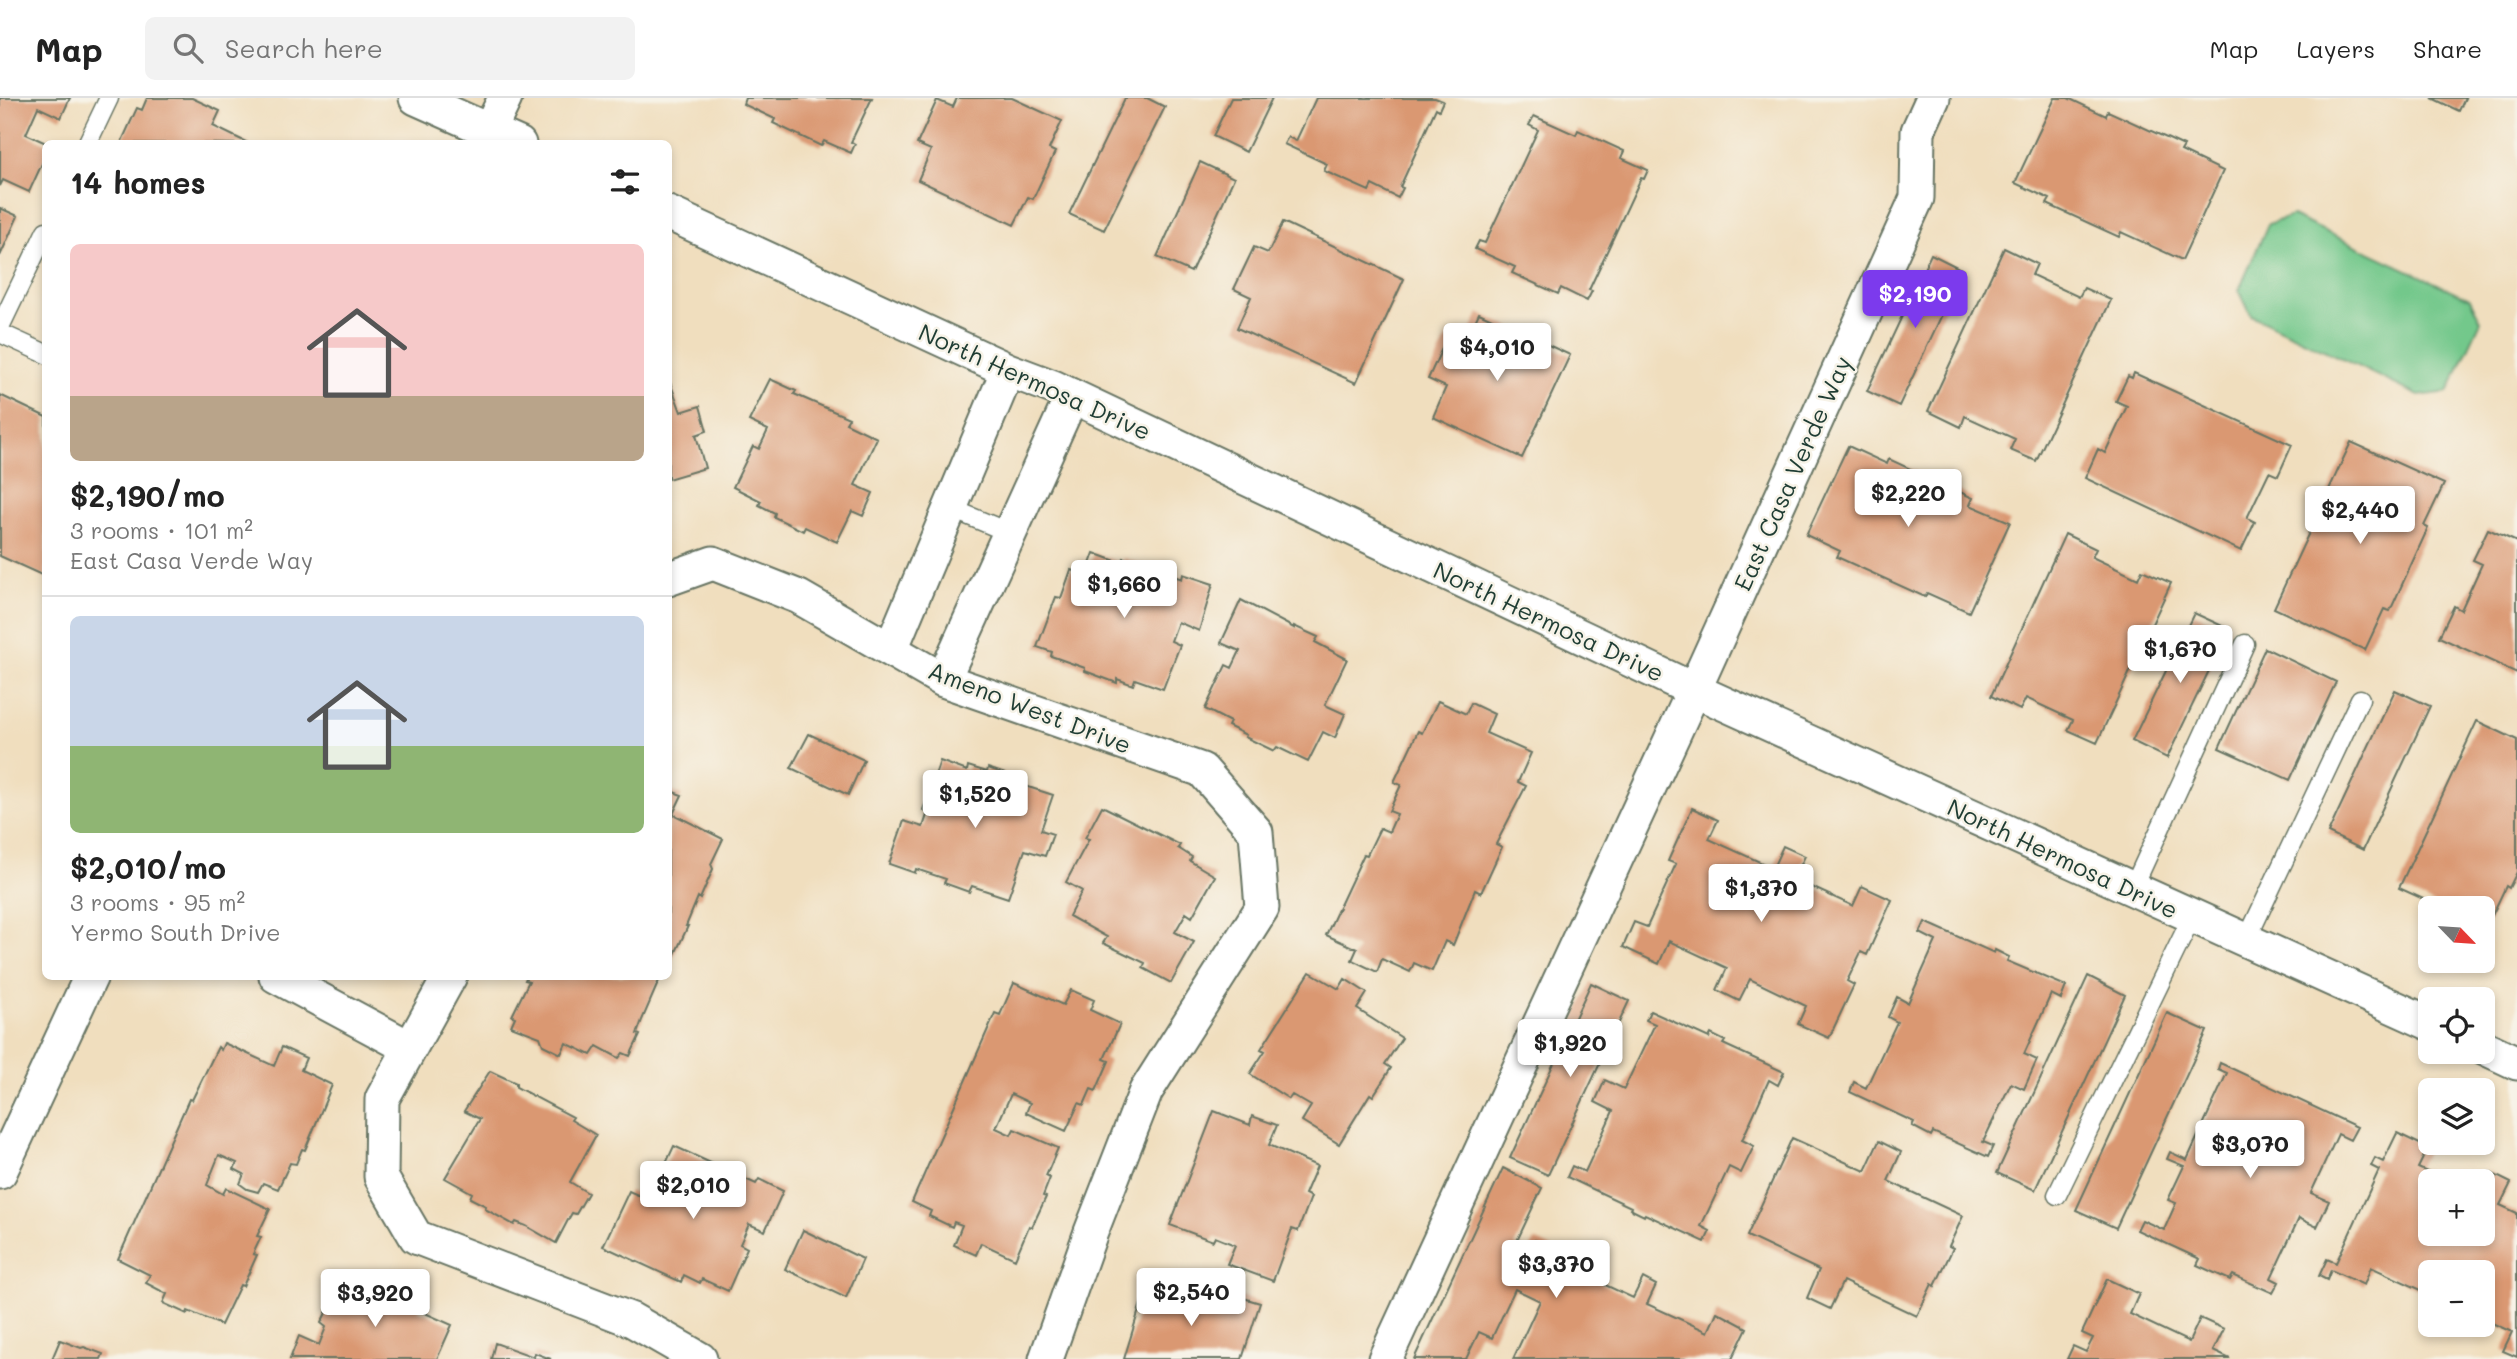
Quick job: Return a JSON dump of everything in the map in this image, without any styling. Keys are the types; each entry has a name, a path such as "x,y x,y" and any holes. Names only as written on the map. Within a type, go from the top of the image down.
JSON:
{"street":[{"path":"416,98 497,139 505,98"},
{"name":"East Casa Verde Way","path":"1385,1359 1694,690 1917,198 1918,131 1933,98"},
{"name":"North Hermosa Drive","path":"672,215 1008,370 1072,396 1694,690 2418,1018"},
{"path":"891,649 1008,370"},
{"path":"943,680 1072,396"},
{"name":"Ameno West Drive","path":"672,578 713,564 799,597 943,680 1202,770 1256,832 1262,908 1146,1091 1091,1232 1046,1359"},
{"path":"0,1172 89,980"},
{"path":"283,980 410,1048"},
{"path":"448,980 382,1099 381,1177 416,1237 632,1320 700,1359"},
{"path":"2495,1053 2517,1063"}],"lane":[{"path":"89,140 109,98"},
{"path":"0,327 42,239"},
{"path":"0,333 42,352"},
{"path":"950,509 1010,533"},
{"path":"2132,890 2245,644"},
{"path":"2246,941 2360,699"},
{"path":"2057,1195 2192,917"}],"green space":[{"path":"2292,216 2470,299 2481,321 2448,392 2419,396 2251,315 2239,290 2268,224"}],"building":[{"path":"0,98 70,98 61,118 38,107 26,134 42,141 42,164 29,192 3,180 0,186"},
{"path":"147,98 192,98 220,111 213,126 242,140 122,140 137,108 142,110"},
{"path":"745,98 872,98 851,142 855,144 851,153 824,141 821,146 773,123 775,119 743,104"},
{"path":"957,98 1012,98 1062,121 1049,149 1055,152 1033,199 1028,197 1014,225 918,180 931,150 917,144 937,100 953,107"},
{"path":"1125,98 1147,98 1165,107 1104,230 1069,214"},
{"path":"1231,98 1272,98 1246,152 1213,136"},
{"path":"1316,98 1435,98 1443,101 1439,110 1436,108 1400,187 1403,188 1398,198 1372,185 1369,191 1324,171 1327,164 1284,144 1288,137 1296,141"},
{"path":"2055,98 2068,98 2106,116 2108,111 2184,146 2181,151 2223,171 2182,260 2121,232 2119,237 2047,204 2050,199 2015,183"},
{"path":"2432,98 2465,98 2459,111"},
{"path":"1534,116 1576,135 1578,130 1624,151 1621,158 1648,170 1644,179 1641,178 1589,290 1592,291 1587,301 1561,288 1558,294 1512,273 1515,267 1475,249 1479,241 1485,243 1538,130 1529,125"},
{"path":"1200,162 1234,178 1191,272 1157,257"},
{"path":"0,208 18,216 0,256"},
{"path":"1283,222 1404,279 1356,383 1237,328 1251,297 1234,289 1254,247 1268,253"},
{"path":"2004,248 2037,264 2032,275 2079,297 2084,288 2111,300 2036,461 2010,450 2015,439 1965,416 1961,427 1928,411"},
{"path":"1931,254 1963,270 1899,406 1867,391"},
{"path":"1479,313 1570,355 1522,458 1433,417 1446,387 1428,379 1449,333 1466,341"},
{"path":"2134,373 2292,445 2278,476 2269,472 2247,518 2255,522 2241,551 2085,478 2098,449 2105,453 2127,406 2116,401 2128,376 2132,378"},
{"path":"770,379 796,391 794,394 849,418 846,423 877,438 855,485 873,493 863,516 852,511 837,542 805,527 803,531 774,517 775,513 759,505 761,501 733,487 753,446 759,449 768,430 749,421"},
{"path":"672,388 681,412 700,406 707,431 696,435 705,468 672,478"},
{"path":"0,395 42,415 42,575 0,556"},
{"path":"2351,442 2444,484 2424,526 2428,528 2390,611 2384,609 2365,650 2274,608"},
{"path":"1848,446 1887,464 1889,459 1973,498 1970,505 2010,522 1969,612 1927,593 1925,597 1837,557 1840,551 1806,535"},
{"path":"2488,529 2517,542 2517,673 2439,637 2454,606 2461,610 2482,564 2473,560"},
{"path":"2065,534 2096,549 2092,557 2138,579 2142,570 2171,583 2097,743 2068,730 2073,720 2026,698 2020,710 1991,696"},
{"path":"1094,553 1121,563 1124,558 1182,579 1183,574 1213,584 1199,631 1178,622 1171,641 1180,645 1163,689 1135,679 1133,685 1117,679 1117,683 1051,656 1052,652 1037,647 1056,597 1061,598 1071,570 1086,575"},
{"path":"1241,600 1294,628 1318,637 1315,642 1347,659 1325,705 1345,714 1335,738 1323,732 1308,762 1277,747 1274,751 1245,737 1246,735 1228,726 1230,722 1205,709 1226,665 1232,668 1240,651 1221,643"},
{"path":"2194,613 2229,629 2167,758 2132,741"},
{"path":"2265,648 2336,682 2290,780 2219,748"},
{"path":"2395,690 2430,706 2363,850 2328,833"},
{"path":"1438,701 1466,714 1471,703 1494,714 1486,733 1531,753 1518,782 1526,786 1496,844 1502,847 1481,893 1475,890 1453,945 1445,941 1432,971 1414,963 1410,972 1382,959 1377,972 1352,960 1357,949 1326,935 1364,854 1367,855 1380,828 1389,832 1397,814 1389,811 1401,785 1394,782 1418,731 1422,733"},
{"path":"2477,721 2517,740 2517,872 2509,888 2506,886 2496,907 2496,896 2418,897 2399,888"},
{"path":"809,734 864,760 848,795 791,768"},
{"path":"940,761 967,771 968,766 987,772 988,768 1023,780 1022,785 1053,795 1041,830 1053,834 1045,856 1025,850 1008,898 972,886 969,892 944,883 946,879 889,864 904,821 923,827 928,812 923,810"},
{"path":"672,791 682,795 673,814 723,839 672,960"},
{"path":"1102,806 1180,845 1178,848 1192,857 1190,861 1215,876 1192,917 1186,913 1175,932 1194,942 1171,983 1143,968 1145,963 1103,943 1107,937 1069,916 1082,891 1066,882 1089,839 1085,838"},
{"path":"1692,808 1718,820 1709,839 1773,868 1783,846 1805,856 1794,879 1853,906 1862,886 1892,900 1867,955 1861,952 1847,981 1854,985 1829,1038 1798,1024 1806,1006 1750,979 1739,1001 1717,990 1727,968 1669,941 1659,964 1623,947 1634,922 1647,927 1676,864 1668,861"},
{"path":"1925,922 1994,953 1995,950 2009,957 2007,961 2066,986 2061,999 2051,994 2024,1054 2037,1060 2024,1089 2011,1083 1983,1142 1993,1146 1988,1157 1933,1132 1931,1136 1912,1126 1914,1122 1850,1092 1854,1082 1866,1088 1897,1022 1888,1017 1897,997 1908,1003 1936,941 1920,933"},
{"path":"1310,972 1339,989 1345,979 1367,993 1357,1009 1402,1038 1385,1064 1391,1068 1373,1096 1370,1094 1339,1144 1302,1121 1311,1106 1292,1095 1289,1099 1250,1074 1265,1051 1261,1049"},
{"path":"2088,976 2125,995 2035,1190 1997,1173"},
{"path":"525,980 659,980 630,1056 623,1053 619,1058 597,1046 591,1055 566,1043 561,1054 543,1045 540,1037 511,1026 515,1017 512,1016 529,981"},
{"path":"1014,983 1063,1005 1071,990 1094,1000 1090,1010 1120,1024 1104,1059 1109,1061 1096,1091 1091,1089 1084,1105 1079,1103 1066,1131 1026,1113 1030,1103 1011,1094 996,1128 1011,1135 1014,1129 1058,1148 1046,1176 1050,1178 1043,1196 1046,1197 1032,1227 1029,1226 1015,1259 981,1243 976,1255 954,1245 962,1225 954,1222 952,1227 929,1216 931,1211 912,1202 995,1013 1000,1015"},
{"path":"1591,983 1629,1001 1548,1175 1510,1158"},
{"path":"1650,1011 1709,1038 1711,1034 1725,1041 1723,1044 1784,1072 1778,1085 1769,1080 1742,1140 1754,1146 1741,1173 1729,1167 1701,1226 1710,1231 1705,1242 1645,1214 1644,1216 1630,1209 1631,1207 1567,1177 1572,1166 1585,1172 1613,1111 1595,1102 1605,1080 1624,1089 1655,1024 1646,1020"},
{"path":"2167,1013 2207,1031 2116,1228 2076,1210"},
{"path":"224,1043 274,1066 282,1047 306,1058 301,1070 332,1085 305,1150 302,1149 296,1164 290,1163 278,1189 263,1183 258,1192 247,1189 240,1184 244,1174 234,1169 237,1163 219,1155 207,1185 223,1194 226,1188 270,1209 257,1236 261,1237 253,1254 257,1255 221,1325 163,1303 167,1294 146,1283 150,1275 118,1259 189,1099 192,1100 218,1047 221,1050"},
{"path":"2220,1063 2357,1127 2350,1140 2338,1134 2311,1193 2329,1201 2317,1227 2299,1218 2271,1278 2279,1282 2273,1293 2233,1275 2230,1280 2197,1265 2200,1259 2137,1230 2142,1220 2164,1230 2176,1203 2168,1200 2184,1166 2167,1159 2170,1152 2187,1160 2227,1073 2218,1069"},
{"path":"490,1071 516,1083 516,1087 573,1117 571,1120 596,1135 570,1182 588,1193 576,1214 572,1213 556,1243 526,1226 516,1222 514,1225 485,1209 486,1206 470,1198 472,1193 445,1178 480,1119 464,1111"},
{"path":"1214,1111 1250,1125 1252,1116 1277,1125 1269,1145 1317,1166 1305,1194 1311,1197 1298,1231 1292,1229 1273,1281 1227,1264 1235,1245 1215,1237 1213,1241 1170,1225"},
{"path":"2397,1133 2418,1143 2418,1155 2424,1155 2418,1168 2420,1169 2418,1169 2418,1246 2495,1246 2495,1175 2511,1183 2500,1205 2517,1213 2517,1357 2503,1351 2512,1332 2495,1324 2495,1260 2418,1260 2418,1289 2371,1267 2364,1285 2331,1270 2327,1280 2319,1276 2327,1259 2336,1263 2379,1170 2371,1166 2375,1158 2383,1162"},
{"path":"1792,1138 1865,1171 1879,1141 1901,1152 1888,1181 1963,1216 1949,1246 1953,1248 1917,1316 1843,1281 1830,1309 1807,1298 1819,1270 1747,1236"},
{"path":"674,1146 756,1184 759,1179 783,1191 765,1231 749,1224 740,1244 747,1248 728,1291 702,1279 700,1283 684,1275 681,1282 603,1246 629,1191 649,1200"},
{"path":"1503,1168 1542,1188 1515,1245 1529,1251 1535,1240 1565,1254 1560,1264 1633,1298 1643,1278 1656,1285 1647,1304 1708,1332 1717,1312 1747,1328 1732,1359 1513,1359 1540,1301 1515,1289 1492,1338 1479,1332 1466,1359 1414,1359"},
{"path":"803,1230 863,1259 846,1298 785,1269"},
{"path":"2107,1279 2139,1294 2130,1314 2189,1342 2200,1318 2224,1329 2213,1351 2230,1359 2067,1359 2073,1346 2086,1352 2093,1338 2082,1333"},
{"path":"342,1280 369,1293 372,1286 388,1295 389,1292 419,1306 418,1310 452,1325 437,1359 290,1359 299,1336 319,1345 326,1327 321,1323"},
{"path":"1146,1287 1209,1311 1217,1290 1260,1303 1242,1359 1124,1359"},
{"path":"60,1340 103,1354 101,1359 52,1359"},
{"path":"495,1343 534,1357 535,1353 551,1359 491,1359"}]}
